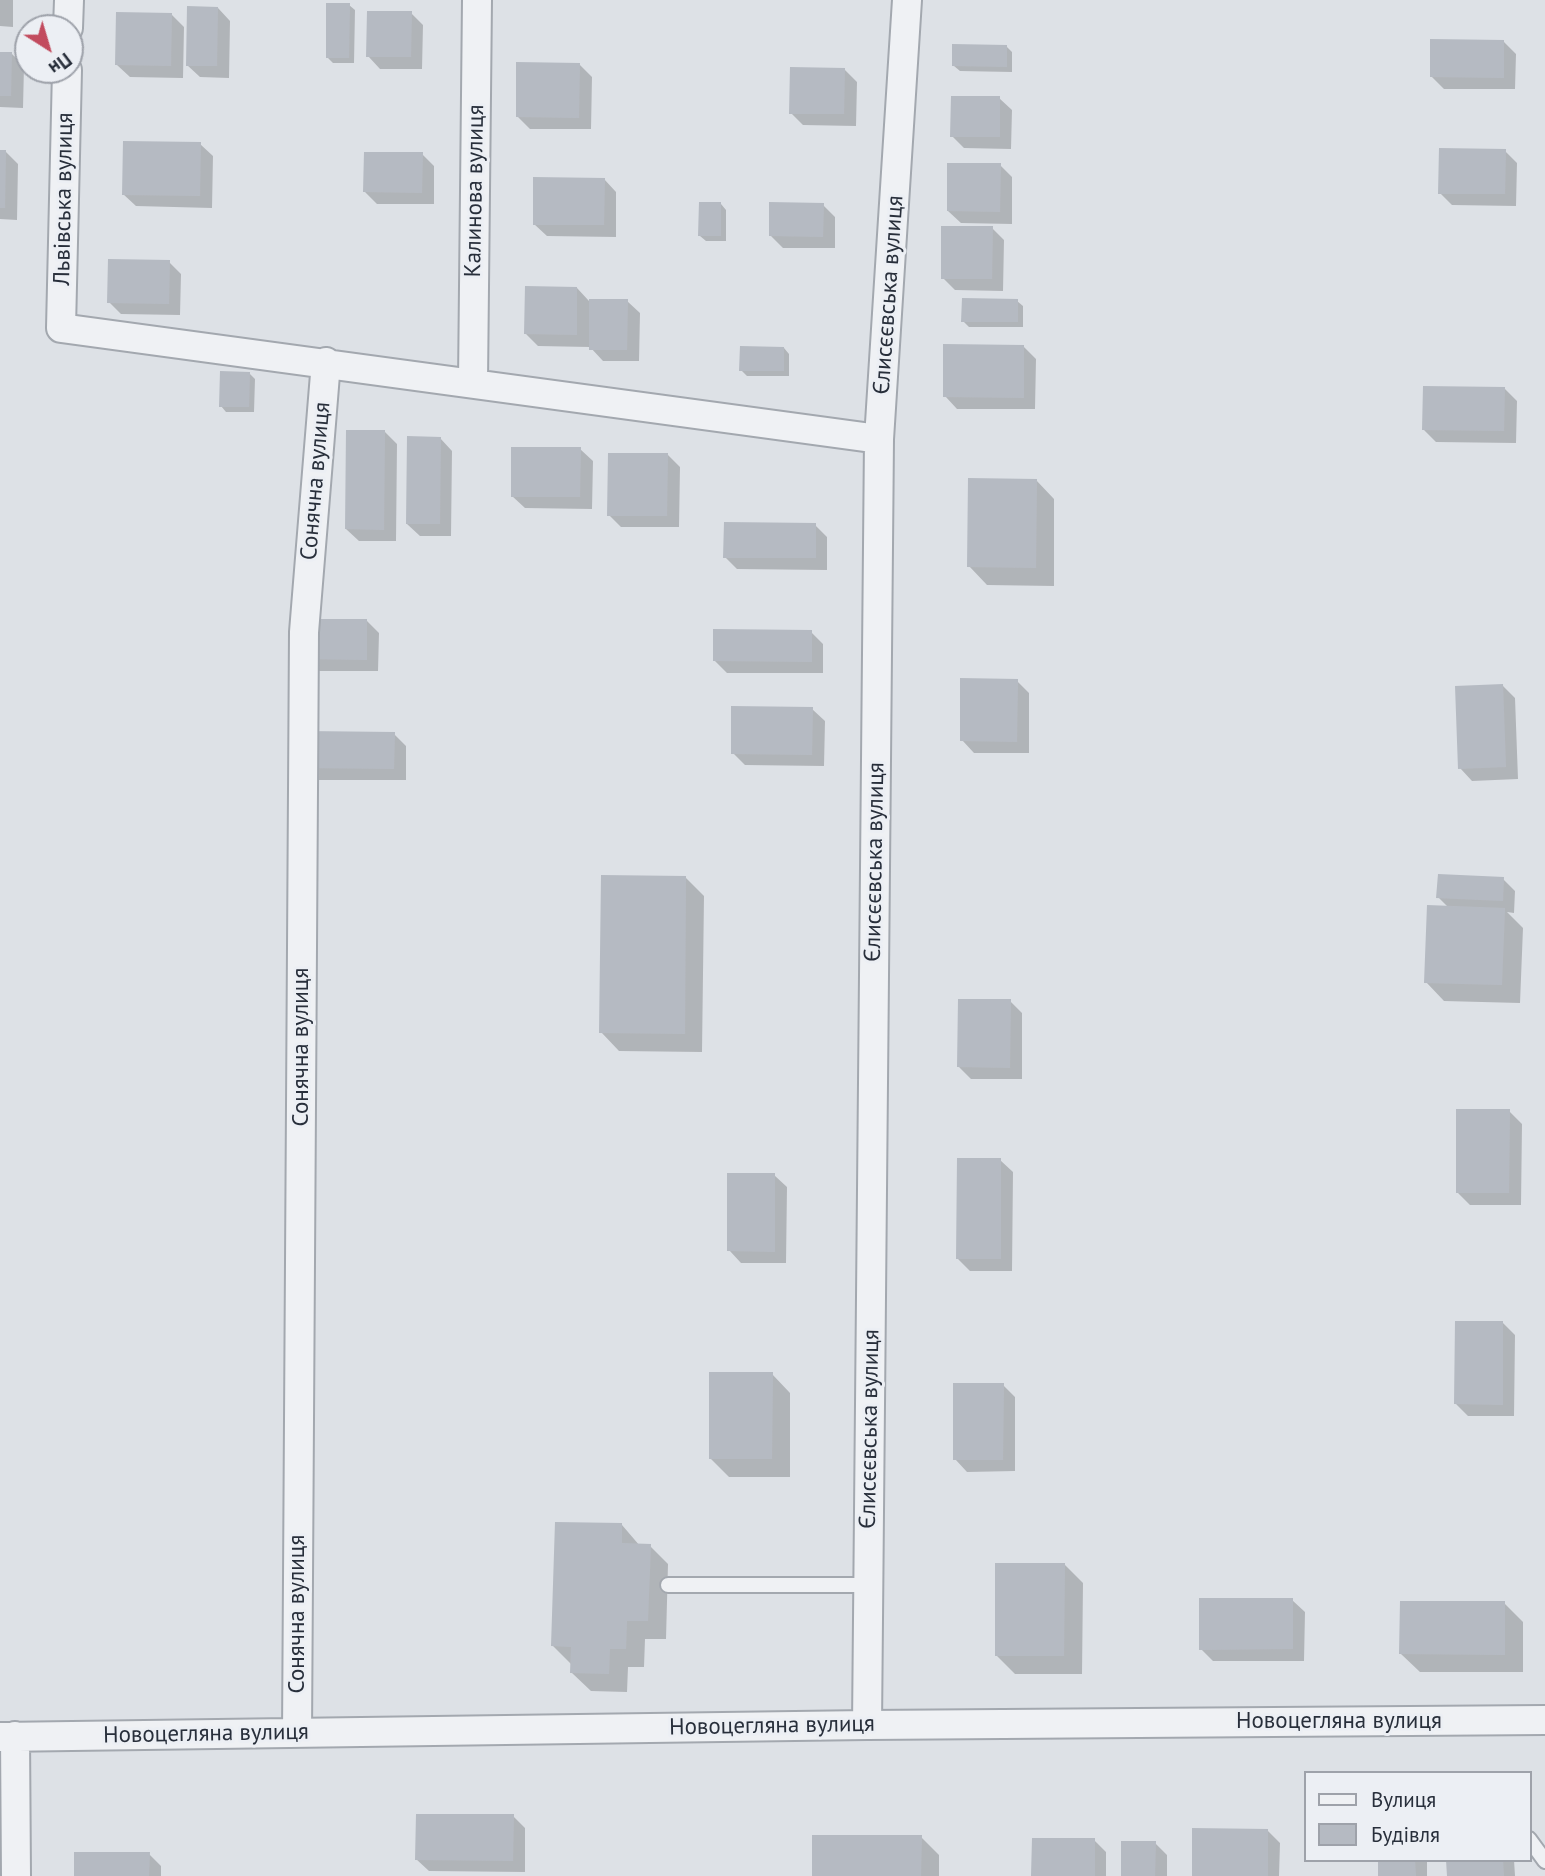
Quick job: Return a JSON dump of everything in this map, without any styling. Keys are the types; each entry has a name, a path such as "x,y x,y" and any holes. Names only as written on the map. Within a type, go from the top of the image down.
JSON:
{"street":[{"name":"Калинова вулиця","path":"472,382 477,0"},
{"name":"Єлисєєвська вулиця","path":"867,1725 879,439 907,0"},
{"name":"Львівська вулиця","path":"67,84 61,328 326,362"},
{"path":"326,362 879,439"},
{"name":"Сонячна вулиця","path":"297,1732 304,632 326,362"},
{"name":"Новоцегляна вулиця","path":"8,1736 1545,1720"},
{"path":"8,1736 16,1876"}],"lane":[{"path":"668,1585 868,1585"},
{"path":"1531,1842 1545,1861"}],"building":[{"path":"326,3 350,3 349,58 326,58"},
{"path":"187,6 218,7 217,66 186,66"},
{"path":"367,11 412,11 411,57 366,57"},
{"path":"116,12 172,13 171,66 115,65"},
{"path":"1430,39 1504,40 1504,78 1430,77"},
{"path":"952,44 1007,45 1007,67 952,66"},
{"path":"0,52 12,52 11,96 0,96"},
{"path":"516,62 580,63 579,118 516,117"},
{"path":"790,67 845,68 844,114 789,114"},
{"path":"951,96 1000,96 1000,137 950,137"},
{"path":"123,141 201,142 200,196 122,195"},
{"path":"1439,148 1506,149 1505,194 1438,194"},
{"path":"0,150 6,150 5,208 0,208"},
{"path":"364,152 423,152 422,193 363,192"},
{"path":"947,163 1001,163 1000,212 947,211"},
{"path":"533,177 605,178 604,225 533,225"},
{"path":"699,202 721,202 721,236 698,236"},
{"path":"769,202 824,203 823,237 769,236"},
{"path":"941,226 993,226 992,279 941,279"},
{"path":"108,259 170,260 169,304 107,303"},
{"path":"525,286 577,287 577,335 524,334"},
{"path":"962,298 1018,299 1018,322 961,322"},
{"path":"589,299 628,299 627,350 589,350"},
{"path":"943,344 1024,345 1024,398 943,397"},
{"path":"740,346 784,347 784,371 739,371"},
{"path":"220,371 250,372 249,407 219,407"},
{"path":"1423,386 1505,387 1504,431 1422,430"},
{"path":"346,430 385,430 384,530 345,529"},
{"path":"407,436 441,437 440,524 406,524"},
{"path":"511,447 581,447 580,497 511,497"},
{"path":"608,453 668,453 667,516 607,516"},
{"path":"968,478 1037,479 1036,568 967,567"},
{"path":"724,522 816,523 816,558 723,558"},
{"path":"301,619 367,619 367,660 301,659"},
{"path":"713,629 812,630 812,662 713,661"},
{"path":"960,678 1018,679 1017,742 960,741"},
{"path":"1503,684 1506,767 1458,769 1455,686"},
{"path":"731,706 813,707 812,755 731,754"},
{"path":"304,731 395,732 394,769 304,768"},
{"path":"1438,874 1504,877 1503,901 1436,898"},
{"path":"601,875 686,876 685,1034 599,1033"},
{"path":"1427,905 1505,908 1502,985 1424,983"},
{"path":"958,999 1011,999 1010,1068 957,1067"},
{"path":"1456,1109 1510,1109 1509,1193 1456,1193"},
{"path":"957,1158 1001,1158 1001,1259 956,1259"},
{"path":"727,1173 775,1173 775,1252 727,1251"},
{"path":"1455,1321 1503,1321 1503,1405 1454,1404"},
{"path":"709,1372 773,1372 772,1459 709,1459"},
{"path":"953,1383 1004,1383 1003,1460 953,1460"},
{"path":"555,1522 622,1523 622,1543 651,1544 648,1621 627,1621 626,1649 610,1649 609,1674 570,1673 571,1647 551,1646"},
{"path":"995,1563 1065,1563 1064,1656 995,1656"},
{"path":"1199,1598 1293,1598 1293,1649 1199,1650"},
{"path":"1400,1601 1505,1601 1505,1655 1399,1654"},
{"path":"416,1814 514,1814 513,1861 415,1860"},
{"path":"1192,1828 1268,1829 1268,1876 1192,1876"},
{"path":"812,1835 922,1835 921,1876 812,1876"},
{"path":"1032,1838 1095,1838 1095,1876 1031,1876"},
{"path":"1121,1841 1156,1841 1155,1876 1121,1876"},
{"path":"74,1852 150,1852 149,1876 74,1876"},
{"path":"1378,1862 1415,1862 1416,1876 1378,1876"},
{"path":"1446,1862 1503,1862 1504,1876 1447,1876"}]}
